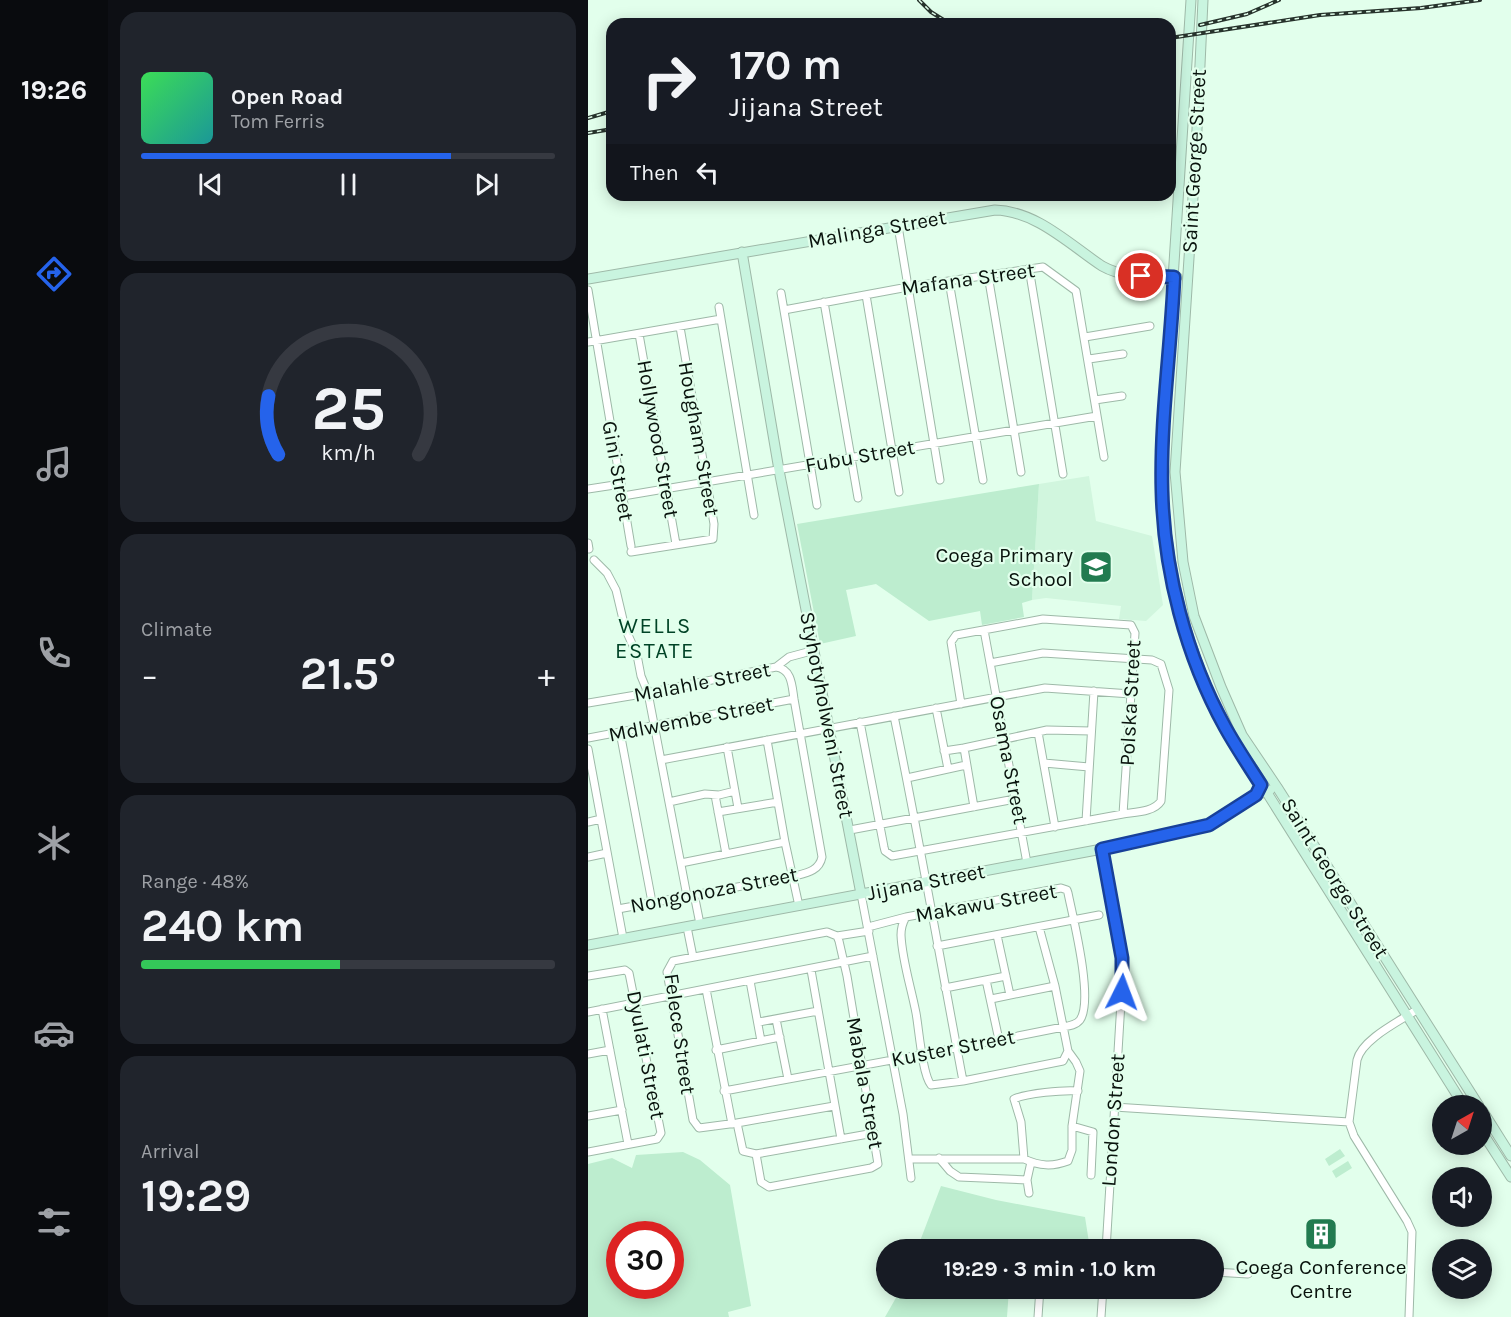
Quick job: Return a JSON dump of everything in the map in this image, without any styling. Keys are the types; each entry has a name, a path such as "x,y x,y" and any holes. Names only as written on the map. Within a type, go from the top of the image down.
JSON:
{"main road":[{"name":"Saint George Street","path":"1191,0 1162,465 1163,506 1177,600 1199,669 1225,726 1261,791 1457,1095"},
{"name":"Saint George Street","path":"1203,0 1175,472 1183,562 1194,616 1227,704 1242,735 1472,1095"},
{"name":"Malinga Street","path":"588,279 988,211 1014,212 1034,220 1113,272 1130,276 1188,278"},
{"name":"Styhotyholweni Street","path":"742,252 779,470 831,729 861,894"},
{"path":"1261,791 1271,778"},
{"path":"1261,791 1277,788"},
{"name":"Jijana Street","path":"588,945 1102,849 1209,825 1261,791"},
{"path":"1492,1126 1511,1156"},
{"path":"1492,1148 1511,1177"}],"street":[{"path":"898,226 940,480"},
{"name":"Mafana Street","path":"784,310 908,287 1043,267 1077,291 1104,457"},
{"path":"1029,268 1064,474"},
{"path":"988,275 1021,472"},
{"path":"949,281 983,480"},
{"name":"Gini Street","path":"588,290 631,549"},
{"path":"782,293 817,505"},
{"path":"866,295 899,492"},
{"path":"824,302 858,498"},
{"path":"719,307 754,515"},
{"path":"588,342 721,319"},
{"path":"1085,337 1150,326"},
{"name":"Hougham Street","path":"631,549 713,539 714,525 680,327"},
{"name":"Hollywood Street","path":"639,334 676,544"},
{"path":"1089,359 1124,354"},
{"path":"1095,400 1122,396"},
{"name":"Fubu Street","path":"623,496 1097,416"},
{"path":"588,489 621,484"},
{"path":"594,560 606,573 616,590 625,628 637,655 655,726 681,863 700,924"},
{"name":"Polska Street","path":"961,704 952,639 956,635 1043,618 1132,627 1135,632 1134,659 1123,814"},
{"name":"Osama Street","path":"984,630 996,698 1021,833 1153,808 1160,803 1169,690 1164,667 1157,661 1043,653 990,663"},
{"path":"776,667 789,657 815,650"},
{"name":"Malahle Street","path":"588,702 648,693 776,667 784,669 789,674 795,699"},
{"path":"661,760 1045,688 1131,694"},
{"path":"1086,821 1094,691"},
{"name":"Mdlwembe Street","path":"588,738 795,699"},
{"name":"Nongonoza Street","path":"618,909 792,877 813,871 821,862 795,699"},
{"path":"936,708 948,769"},
{"path":"894,716 963,1081 1059,1063 1066,1058 1068,1051"},
{"path":"860,722 879,824 884,847 888,854 896,856 1021,833 1027,863"},
{"path":"944,751 1038,732 1090,731"},
{"path":"620,732 652,902"},
{"path":"1038,732 1055,826"},
{"path":"767,740 799,906"},
{"path":"727,747 738,808"},
{"path":"964,748 974,807"},
{"path":"588,749 591,779 601,819 623,938"},
{"path":"1044,763 1089,766"},
{"path":"907,778 966,765"},
{"path":"669,802 705,794 715,795 735,791"},
{"path":"715,795 726,854"},
{"path":"850,830 1015,799"},
{"path":"718,812 778,802"},
{"path":"588,822 601,819"},
{"path":"681,863 785,842"},
{"name":"London Street","path":"1102,849 1123,963 1107,1239"},
{"path":"588,856 607,853"},
{"name":"Makawu Street","path":"963,1081 931,1085 928,1081 903,950 901,932 906,917 1064,888 1068,893 1074,921"},
{"name":"Styhotyholweni Street","path":"861,894 904,1122 911,1178"},
{"path":"937,946 1099,915"},
{"name":"Felece Street","path":"834,1106 702,1129 695,1123 670,996 667,972 669,965 693,957 827,932 837,936 906,917"},
{"name":"Kuster Street","path":"724,1091 862,1064 957,1049 1078,1022 1083,1014 1084,978 1074,921"},
{"path":"687,927 693,957"},
{"path":"909,1159 1027,1161 1040,1166 1068,1161 1072,1150 1072,1126 1080,1071 1068,1051 1055,986 1039,927"},
{"path":"997,935 1010,994"},
{"path":"837,936 844,962"},
{"path":"588,1012 873,956"},
{"name":"Mabala Street","path":"756,1154 761,1182 772,1187 873,1167 879,1160 844,962"},
{"path":"811,970 841,1139"},
{"name":"Dyulati Street","path":"588,976 628,972 661,1133 657,1139 588,1152"},
{"path":"945,988 1006,976"},
{"path":"986,980 999,1040"},
{"path":"750,981 761,1041"},
{"path":"991,999 1055,986"},
{"path":"706,989 724,1091 743,1151 756,1154 874,1133"},
{"path":"602,1009 628,1144"},
{"path":"1409,1317 1413,1238 1410,1226 1353,1136 1349,1122 1360,1051 1369,1042 1418,1009"},
{"path":"759,1022 818,1011"},
{"path":"776,1019 788,1079"},
{"path":"717,1050 780,1037"},
{"path":"588,1054 610,1050"},
{"path":"1029,1193 1021,1122 1014,1098 1050,1092 1078,1091"},
{"path":"1114,1107 1349,1122"},
{"path":"588,1116 622,1110"},
{"path":"1072,1126 1093,1132 1091,1175"},
{"path":"939,1158 950,1171 959,1177 1027,1180"},
{"path":"1224,1273 1248,1274"},
{"path":"1038,1317 1039,1299"},
{"path":"1101,1317 1102,1299"}],"shaded area":[{"name":"Coega Primary School","path":"1089,476 1096,521 1152,536 1163,605 1146,621 1119,619 1121,606 1046,598 1032,600 1039,484"},
{"path":"1039,484 1032,600 1022,603 1024,617 982,625 980,611 929,621 876,584 846,590 856,636 820,644 797,524"},
{"path":"1340,1149 1345,1156 1329,1166 1325,1159"},
{"path":"683,1152 700,1160 730,1185 751,1306 728,1312 729,1317 588,1317 588,1164 612,1158 632,1168 636,1155"},
{"path":"1348,1161 1352,1168 1336,1178 1332,1171"},
{"path":"941,1186 996,1200 1085,1217 1088,1239 921,1239"},
{"path":"895,1299 1008,1299 1007,1317 885,1317"}],"railway":[{"path":"919,0 940,18"},
{"path":"1200,25 1247,14 1279,0"},
{"path":"1176,37 1320,15 1421,8 1480,0"},
{"path":"588,118 606,113"},
{"path":"588,133 606,130"}],"place":[{"name":"Coega Primary School","path":"1096,567"},
{"name":"Coega Conference Centre","path":"1321,1234"}],"district":[{"name":"WELLS ESTATE","path":"655,638"}],"route":[{"path":"1122,992 1122,958 1102,849 1209,825 1256,795 1261,785 1236,746 1213,702 1188,639 1177,600 1169,556 1162,491 1162,448 1174,277 1141,276"}]}
